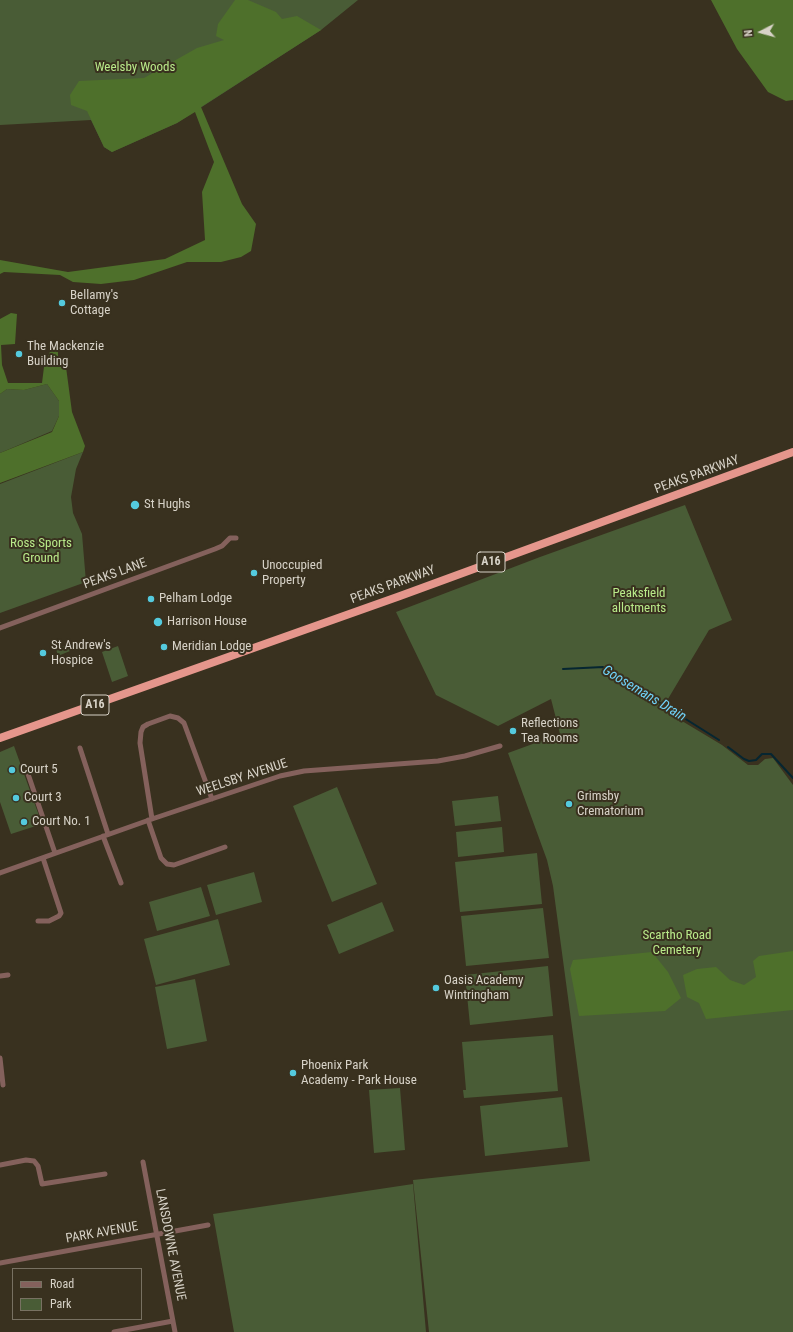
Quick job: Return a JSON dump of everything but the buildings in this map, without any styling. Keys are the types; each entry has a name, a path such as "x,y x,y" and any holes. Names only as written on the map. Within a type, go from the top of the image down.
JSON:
{"highway":[{"name":"PEAKS PARKWAY","path":"0,738 400,596 793,452"}],"street":[{"name":"PEAKS LANE","path":"0,628 215,549 222,546 230,538 236,538"},
{"path":"212,799 184,723 178,718 170,716 143,727 140,743 150,819 161,858 167,864 174,865 225,847"},
{"name":"WEELSBY AVENUE","path":"0,873 150,819 280,776 304,771 438,762 500,746"},
{"path":"80,748 121,883"},
{"path":"27,770 55,853"},
{"path":"38,921 49,921 59,916 61,913 42,858"},
{"path":"0,976 8,975"},
{"path":"0,1058 3,1085"},
{"path":"0,1165 26,1160 34,1161 38,1166 42,1184 105,1174"},
{"name":"LANSDOWNE AVENUE","path":"143,1162 175,1332"},
{"name":"PARK AVENUE","path":"0,1263 208,1225"},
{"path":"114,1332 173,1321"}],"green space":[{"name":"Weelsby Woods","path":"0,0 358,0 321,30 177,123 112,152 104,147 91,120 0,125"},
{"path":"235,0 248,0 276,12 282,19 297,16 321,30 201,107 242,204 256,224 251,251 241,257 221,262 187,262 134,280 101,284 73,282 60,275 4,272 0,274 0,260 68,272 165,259 205,240 202,192 214,162 195,112 177,123 112,152 104,147 87,111 71,105 70,95 79,81 144,78 197,48 224,40 216,36 218,24"},
{"path":"711,0 793,0 793,100 786,101 768,92 737,49"},
{"path":"11,313 17,314 15,344 1,345 2,365 8,383 42,383 44,367 53,344 58,343 58,356 66,367 72,412 85,446 83,452 0,483 0,453 52,432 59,416 59,401 47,384 24,390 7,389 0,394 0,319"},
{"path":"47,384 59,401 59,416 52,431 0,453 0,394 7,389 24,390"},
{"name":"Ross Sports Ground","path":"83,452 76,469 71,497 73,513 82,534 86,582 0,613 0,484"},
{"name":"Scartho Road Cemetery","path":"685,505 732,620 709,630 662,709 722,745 748,765 758,765 765,759 773,758 793,785 793,1332 429,1332 413,1180 590,1161 553,886 547,860 508,753 560,734 551,699 498,726 436,695 396,612 540,557"},
{"path":"67,645 70,651 58,656 56,649"},
{"path":"118,646 128,676 112,682 102,652"},
{"path":"14,746 42,824 11,834 0,802 0,752"},
{"path":"337,787 377,884 332,902 293,806"},
{"path":"498,796 501,821 455,826 452,801"},
{"path":"502,827 504,852 458,857 456,832"},
{"path":"537,853 542,904 460,912 455,862"},
{"path":"254,872 262,902 216,915 207,885"},
{"path":"201,887 210,916 157,931 149,902"},
{"path":"382,902 394,931 339,954 327,925"},
{"path":"543,908 549,958 466,966 461,916"},
{"path":"218,919 230,965 156,985 144,939"},
{"path":"793,951 793,1010 706,1019 699,1003 687,997 683,975 697,969 716,967 730,980 744,985 756,977 753,961 759,956"},
{"path":"652,952 668,972 681,998 665,1011 579,1016 570,969 573,960"},
{"path":"548,966 553,1016 470,1025 465,975"},
{"path":"195,979 207,1041 167,1049 155,987"},
{"path":"553,1035 558,1091 464,1098 463,1090 466,1090 462,1042"},
{"path":"400,1088 405,1150 374,1153 369,1090"},
{"path":"562,1097 568,1147 485,1156 480,1106"},
{"path":"413,1184 426,1332 234,1332 213,1214"}],"waterway":[{"name":"Goosemans Drain","path":"563,669 603,667 719,740"},
{"name":"Goosemans Drain","path":"728,747 749,761 756,760 762,754 771,754 793,778"}],"place":[{"name":"Bellamy's Cottage","path":"62,303"},
{"name":"The Mackenzie Building","path":"19,354"},
{"name":"St Hughs","path":"135,505"},
{"name":"Unoccupied Property","path":"254,573"},
{"name":"Pelham Lodge","path":"151,599"},
{"name":"Harrison House","path":"158,622"},
{"name":"Meridian Lodge","path":"164,647"},
{"name":"St Andrew's Hospice","path":"43,653"},
{"name":"Reflections Tea Rooms","path":"513,731"},
{"name":"Court 5","path":"12,770"},
{"name":"Court 3","path":"16,798"},
{"name":"Grimsby Crematorium","path":"569,804"},
{"name":"Court No. 1","path":"24,822"},
{"name":"Oasis Academy Wintringham","path":"436,988"},
{"name":"Phoenix Park Academy - Park House","path":"293,1073"}],"park label":[{"name":"Peaksfield allotments","path":"639,602"}]}
